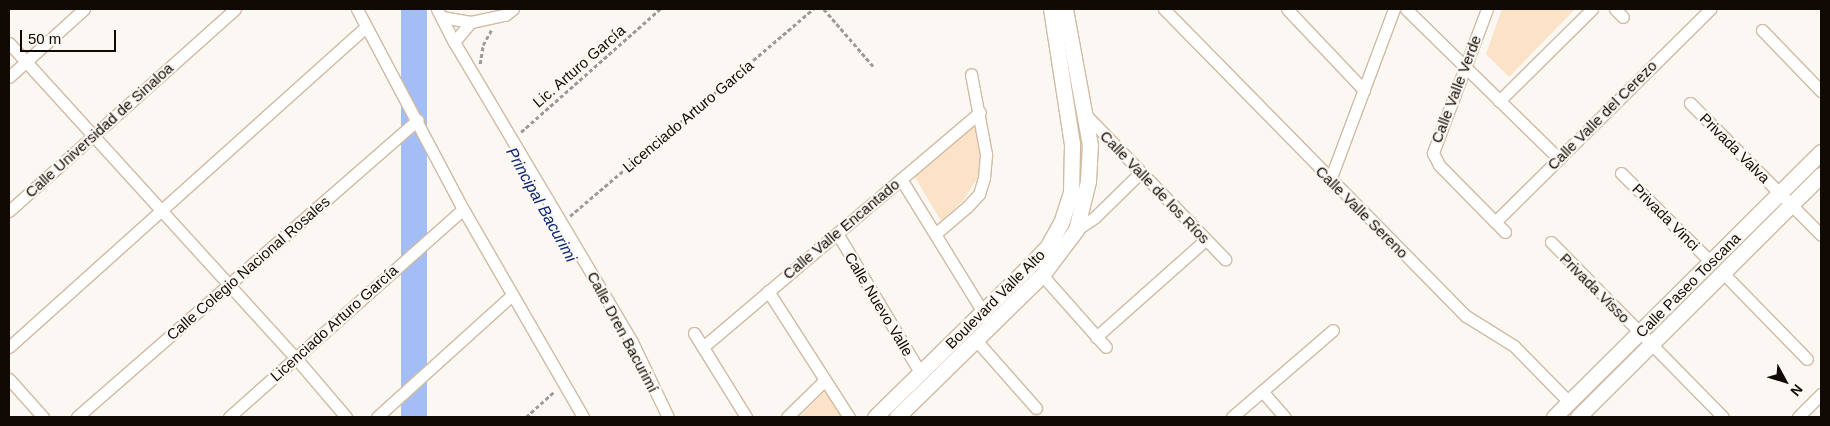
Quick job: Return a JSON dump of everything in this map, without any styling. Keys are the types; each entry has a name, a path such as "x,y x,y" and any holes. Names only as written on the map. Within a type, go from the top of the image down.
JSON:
{"street":[{"path":"9,77 84,9"},
{"name":"Calle Universidad de Sinaloa","path":"9,210 235,9"},
{"path":"357,9 418,120 463,209 583,417"},
{"name":"Boulevard Valle Alto","path":"897,417 975,339 987,318 1048,246 1061,223 1070,193 1072,144 1050,9"},
{"name":"Boulevard Valle Alto","path":"876,417 921,374 987,318 1042,275 1076,230 1088,181 1090,144 1065,9"},
{"name":"Calle Valle Sereno","path":"1164,9 1330,180 1466,316 1514,346 1570,403"},
{"path":"1287,9 1364,90"},
{"path":"1330,180 1394,9"},
{"path":"1406,9 1464,68 1559,159"},
{"name":"Calle Valle Verde","path":"1486,9 1433,153 1439,165 1505,232"},
{"path":"1499,101 1592,9"},
{"name":"Calle Valle del Cerezo","path":"1495,222 1710,9"},
{"path":"439,13 470,22 509,12"},
{"name":"Calle Dren Bacurimí","path":"439,13 454,42 563,222 632,342 668,417"},
{"path":"454,42 470,22"},
{"path":"9,347 366,27"},
{"path":"1762,30 1821,91"},
{"path":"9,43 228,286 295,357 346,417"},
{"path":"935,234 978,194 984,178 986,154 972,74"},
{"name":"Privada Valva","path":"1690,103 1821,234"},
{"name":"Calle Valle Encantado","path":"703,347 980,112"},
{"name":"Calle Valle de los Ríos","path":"1084,114 1204,241 1225,259"},
{"name":"Calle Colegio Nacional Rosales","path":"77,417 418,120"},
{"name":"Calle Paseo Toscana","path":"1554,417 1821,152"},
{"path":"1076,230 1095,217 1140,173"},
{"name":"Privada Vinci","path":"1621,173 1711,262"},
{"name":"Calle Paseo Toscana","path":"1583,416 1821,175"},
{"path":"901,179 987,318"},
{"name":"Licenciado Arturo García","path":"229,417 463,209"},
{"name":"Calle Nuevo Valle","path":"837,233 921,374"},
{"path":"1096,337 1204,241"},
{"name":"Privada Visso","path":"1551,242 1723,417"},
{"path":"1723,273 1807,359"},
{"path":"1042,275 1106,347"},
{"path":"768,291 849,417"},
{"path":"378,417 512,295"},
{"path":"1232,417 1333,330"},
{"path":"694,333 746,417"},
{"path":"975,339 1036,408"},
{"path":"9,380 43,417"},
{"path":"786,417 825,380"},
{"path":"1262,391 1285,417"},
{"path":"1798,417 1821,394"}],"path":[{"name":"Lic. Arturo García","path":"512,139 660,9"},
{"name":"Licenciado Arturo García","path":"563,222 814,9"},
{"path":"824,9 875,68"},
{"path":"477,80 489,33 509,12"},
{"path":"526,417 563,384"}],"shaded area":[{"path":"1502,9 1575,9 1509,77 1486,54"},
{"path":"977,124 982,154 977,179 963,201 941,221 915,177"},
{"path":"825,391 841,417 799,417"}],"water":[{"path":"401,9 427,9 427,417 401,417"}],"water label":[{"name":"Principal Bacurimi","path":"541,205"}]}
